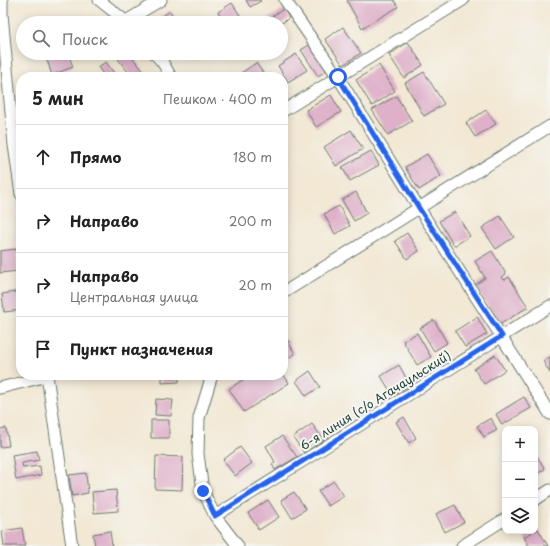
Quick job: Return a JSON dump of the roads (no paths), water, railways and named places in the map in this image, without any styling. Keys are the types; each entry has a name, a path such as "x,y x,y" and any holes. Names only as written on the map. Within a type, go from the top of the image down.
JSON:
{"street":[{"path":"2,0 2,14 16,154"},
{"path":"99,0 119,16"},
{"path":"136,16 161,0"},
{"path":"285,0 338,77 550,414"},
{"path":"288,108 463,0"},
{"path":"160,60 168,72"},
{"path":"288,290 550,126"},
{"name":"6-я линия (с/о Агачаульский)","path":"215,516 550,306"},
{"path":"0,388 31,380"},
{"path":"48,380 72,546"},
{"path":"210,380 199,418 198,454 203,491 215,516 238,546"},
{"path":"538,498 550,490"},
{"path":"462,546 502,521"}]}
